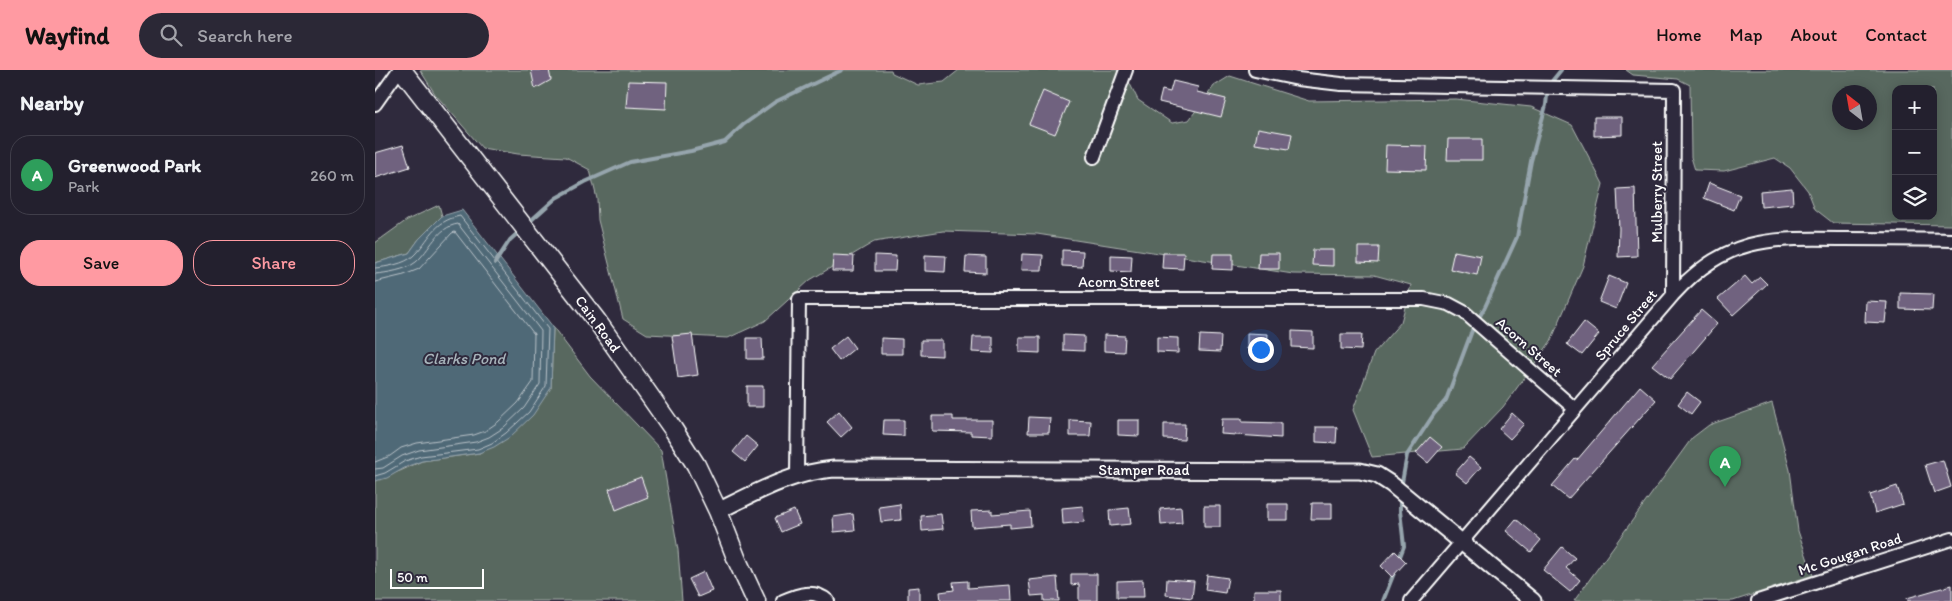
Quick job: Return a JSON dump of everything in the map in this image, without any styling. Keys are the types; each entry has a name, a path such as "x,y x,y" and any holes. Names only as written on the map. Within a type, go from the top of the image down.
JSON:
{"main road":[{"name":"Cain Road","path":"401,70 597,321 673,429 696,465 718,511 737,560 756,601"}],"street":[{"path":"375,104 401,70"},
{"path":"1094,158 1126,70"},
{"name":"Mulberry Street","path":"1255,70 1298,79 1341,84 1673,90 1673,295"},
{"name":"Spruce Street","path":"1411,601 1673,295 1685,282 1712,261 1735,249 1768,240 1785,238 1952,240"},
{"name":"Acorn Street","path":"797,475 799,299 1250,298 1424,299 1441,301 1464,312 1575,409"},
{"name":"Stamper Road","path":"718,511 780,480 797,475 834,470 1360,471 1377,475 1391,484 1533,601"},
{"name":"Mc Gougan Road","path":"1758,601 1952,539"},
{"path":"783,601 799,594 811,593 824,597 828,601"}],"green space":[{"path":"420,70 891,70 892,73 918,85 944,82 959,70 1123,70 1138,100 1172,123 1189,120 1214,86 1230,76 1309,101 1456,99 1531,107 1572,125 1603,184 1583,266 1551,341 1503,407 1463,449 1372,457 1353,410 1374,353 1401,322 1411,285 1374,275 1293,274 1037,234 943,231 874,242 810,280 765,321 728,338 647,334 623,319 598,220 597,199 590,170 566,157 518,154 482,148 435,94"},
{"path":"1626,70 1952,70 1952,225 1833,223 1815,209 1808,191 1790,168 1775,158 1724,171 1695,170 1691,157 1690,85 1678,79 1633,75"},
{"path":"439,205 442,216 419,239 409,253 375,263 375,243 407,220"},
{"path":"553,327 590,376 661,450 678,550 682,601 375,601 375,479 422,461 480,453 551,388"},
{"path":"1772,403 1790,470 1798,531 1813,575 1733,601 1574,601 1692,438 1709,425"}],"water":[{"name":"Clarks Pond","path":"462,210 553,327 551,388 533,415 510,437 494,447 479,453 422,461 408,466 387,478 375,481 375,263 409,253 419,239 442,216"}],"building":[{"path":"531,70 549,70 551,80 535,89"},
{"path":"628,81 667,82 666,109 626,107"},
{"path":"1173,81 1198,87 1197,92 1226,99 1221,117 1159,102 1162,90 1170,92"},
{"path":"1043,91 1069,102 1055,134 1029,124"},
{"path":"1594,117 1622,117 1622,135 1594,136"},
{"path":"1258,128 1292,134 1289,149 1255,144"},
{"path":"1448,139 1482,139 1482,160 1447,160"},
{"path":"403,145 410,167 375,178 375,153"},
{"path":"1386,145 1427,146 1426,170 1385,169"},
{"path":"1709,183 1740,195 1734,210 1704,198"},
{"path":"1635,188 1637,256 1618,257 1617,189"},
{"path":"1792,188 1793,204 1761,207 1760,191"},
{"path":"1358,247 1379,247 1378,263 1358,262"},
{"path":"1062,250 1083,251 1082,267 1062,266"},
{"path":"1313,250 1333,250 1333,266 1312,265"},
{"path":"1454,251 1481,256 1477,275 1450,269"},
{"path":"1163,253 1184,253 1183,269 1162,268"},
{"path":"1259,253 1279,253 1279,269 1258,269"},
{"path":"1022,254 1043,255 1042,270 1021,270"},
{"path":"1213,254 1233,254 1233,270 1212,269"},
{"path":"833,255 854,256 853,271 832,271"},
{"path":"875,255 896,256 895,271 875,271"},
{"path":"925,255 946,256 945,272 925,271"},
{"path":"1111,255 1132,256 1131,272 1111,271"},
{"path":"966,256 986,257 986,273 965,272"},
{"path":"1609,276 1626,283 1616,309 1599,302"},
{"path":"1745,276 1752,284 1760,277 1767,284 1733,315 1718,299"},
{"path":"1900,293 1933,294 1932,310 1900,309"},
{"path":"1866,301 1887,302 1885,323 1865,322"},
{"path":"1701,310 1717,324 1670,379 1652,365"},
{"path":"1584,322 1599,334 1582,355 1567,344"},
{"path":"1292,331 1313,332 1313,348 1292,347"},
{"path":"1247,333 1268,334 1267,349 1247,349"},
{"path":"692,334 698,375 678,378 672,336"},
{"path":"1341,334 1362,334 1361,350 1341,349"},
{"path":"1063,335 1084,336 1084,351 1063,350"},
{"path":"1104,335 1125,336 1124,352 1104,351"},
{"path":"1200,335 1221,336 1220,352 1199,351"},
{"path":"846,336 855,348 839,361 830,349"},
{"path":"973,337 993,337 993,353 972,352"},
{"path":"1019,337 1040,337 1040,353 1019,352"},
{"path":"1157,337 1178,338 1178,353 1157,352"},
{"path":"747,338 762,338 763,359 747,359"},
{"path":"881,338 902,339 902,354 881,354"},
{"path":"921,340 942,340 942,356 921,355"},
{"path":"747,386 763,386 763,407 747,407"},
{"path":"1640,386 1656,400 1568,499 1552,486 1575,459 1577,460"},
{"path":"1687,392 1700,402 1691,414 1678,404"},
{"path":"839,411 852,427 841,437 827,422"},
{"path":"1512,413 1524,424 1510,439 1499,429"},
{"path":"932,416 953,416 953,420 992,420 992,436 971,435 971,432 932,431"},
{"path":"1029,417 1050,418 1049,433 1028,433"},
{"path":"1222,419 1242,419 1242,422 1281,423 1281,438 1221,434"},
{"path":"884,420 904,420 904,436 883,435"},
{"path":"1070,420 1091,421 1090,436 1070,436"},
{"path":"1118,420 1139,420 1139,436 1118,435"},
{"path":"1164,424 1185,424 1184,440 1164,439"},
{"path":"1316,427 1337,427 1336,443 1316,442"},
{"path":"746,436 758,446 745,462 733,452"},
{"path":"1430,437 1442,447 1428,463 1416,453"},
{"path":"1469,457 1481,467 1467,483 1455,473"},
{"path":"1943,460 1951,487 1934,493 1925,465"},
{"path":"641,477 648,497 616,510 609,489"},
{"path":"1897,486 1903,504 1875,513 1870,495"},
{"path":"1312,503 1332,503 1332,519 1311,519"},
{"path":"900,504 901,520 881,522 879,507"},
{"path":"1267,504 1288,504 1288,520 1267,520"},
{"path":"1083,506 1084,522 1063,524 1062,508"},
{"path":"1204,506 1220,506 1220,527 1204,527"},
{"path":"1181,507 1182,523 1161,525 1160,509"},
{"path":"1129,508 1131,524 1110,526 1109,510"},
{"path":"794,510 800,524 781,532 775,518"},
{"path":"992,510 992,514 1030,511 1031,526 1010,528 1010,524 972,527 971,511"},
{"path":"853,514 855,530 834,532 833,517"},
{"path":"941,514 943,529 922,531 921,516"},
{"path":"1516,519 1541,540 1531,552 1506,531"},
{"path":"1562,547 1575,558 1566,568 1580,580 1570,592 1543,570"},
{"path":"1395,551 1406,562 1392,577 1381,566"},
{"path":"704,572 712,591 698,597 689,579"},
{"path":"1071,574 1097,574 1097,601 1079,601 1079,584 1071,585"},
{"path":"1207,575 1228,578 1225,593 1205,590"},
{"path":"1057,577 1059,601 1044,601 1044,595 1031,596 1029,580"},
{"path":"1167,579 1194,581 1192,598 1166,595"},
{"path":"1143,580 1144,597 1117,597 1117,581"},
{"path":"968,581 968,588 1010,585 1011,601 941,601 940,592 954,590 953,582"},
{"path":"1952,585 1952,601 1908,601 1907,598"},
{"path":"919,587 919,601 908,601 908,588"},
{"path":"1254,590 1281,590 1281,601 1254,601"}],"waterway":[{"path":"527,224 556,198 585,182 630,162 691,151 725,142 743,125 775,102 842,70"},
{"path":"1401,488 1407,455 1434,414 1446,400 1473,328 1485,307 1517,237 1531,161 1546,105 1548,86 1561,70"},
{"path":"495,263 510,240 520,231"},
{"path":"1399,559 1404,546 1400,497"},
{"path":"1383,601 1394,573"}],"place":[{"name":"Greenwood Park","path":"1725,487"}]}
